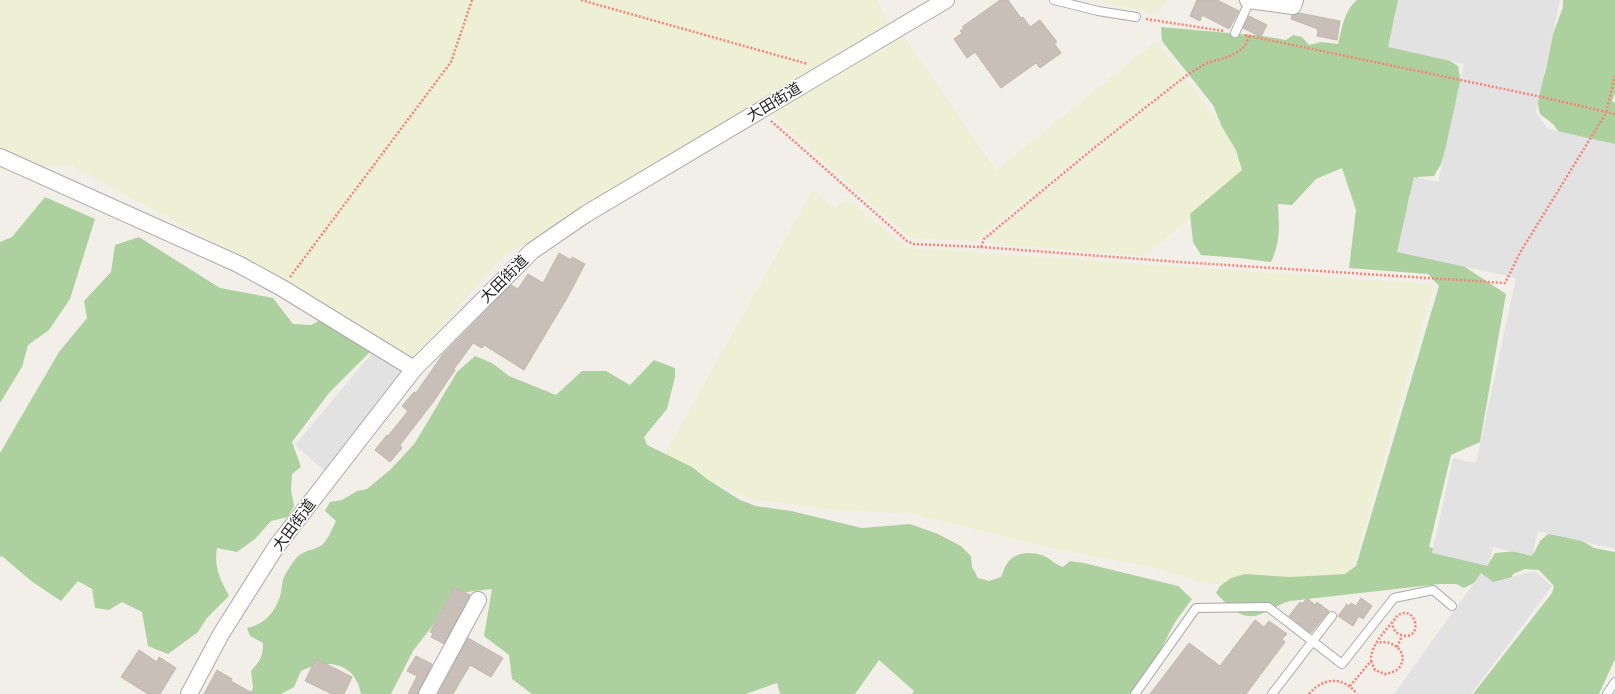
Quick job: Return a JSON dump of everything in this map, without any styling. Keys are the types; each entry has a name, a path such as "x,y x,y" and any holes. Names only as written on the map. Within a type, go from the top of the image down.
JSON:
{"street":[{"name":"大田街道","path":"189,694 221,634 276,547 414,369 532,251 586,214 946,0"},
{"path":"1249,0 1292,6 1296,0"},
{"path":"0,157 238,264 282,288 414,369"},
{"path":"427,694 478,600"}],"lane":[{"path":"1054,0 1098,11 1136,17"},
{"path":"1235,33 1249,0"},
{"path":"1135,694 1196,608 1268,607 1342,664 1394,598 1433,590 1452,606"},
{"path":"1272,694 1332,616"},
{"path":"1607,694 1615,682"}],"path":[{"path":"282,288 451,62 472,0"},
{"path":"581,0 828,69"},
{"path":"1136,17 1235,33 1595,108 1606,113 1615,114"},
{"path":"981,247 984,239 1094,148 1187,75 1207,63 1228,57 1239,51 1245,46 1249,36"},
{"path":"759,111 907,241 914,244 981,247 1505,283 1521,251 1606,113 1615,76"},
{"path":"1377,643 1389,642 1400,650 1402,658 1401,664 1393,671 1386,674 1375,670 1371,660 1371,654 1377,643 1392,623 1401,614 1407,614 1415,620 1416,625 1415,630 1411,635 1402,636 1397,634 1392,623"},
{"path":"1397,647 1402,636"},
{"path":"1350,686 1371,660"},
{"path":"1309,694 1314,688 1332,680 1350,686 1357,694"}],"green space":[{"path":"0,0 877,0 890,24 499,260 413,359 296,287 69,164 0,172"},
{"path":"1095,0 1169,0 1154,14"},
{"path":"1357,0 1399,0 1444,57 1458,66 1461,83 1448,142 1441,164 1434,176 1418,177 1409,197 1401,247 1459,263 1506,294 1480,442 1451,455 1429,547 1489,563 1495,553 1516,551 1534,553 1540,541 1548,534 1579,539 1594,548 1615,552 1615,659 1599,694 1473,694 1552,593 1554,586 1539,570 1525,569 1513,574 1510,582 1504,586 1482,579 1464,588 1456,584 1440,584 1290,601 1254,616 1248,616 1236,611 1225,603 1216,593 1220,586 1231,578 1245,574 1290,577 1345,574 1356,566 1439,286 1428,274 1349,268 1356,210 1342,168 1316,179 1292,205 1278,204 1278,240 1271,262 1201,255 1193,242 1190,214 1242,170 1236,150 1222,127 1213,105 1162,41 1161,27 1262,36 1286,40 1293,35 1302,37 1309,45 1321,42 1338,44 1346,15"},
{"path":"1563,0 1615,0 1615,93 1612,101 1615,103 1615,151 1592,139 1579,144 1563,138 1553,124 1540,114 1537,100 1546,69 1553,34 1563,7"},
{"path":"903,35 996,170 1156,41 1184,76 1087,151 976,241 916,239 909,237 768,112"},
{"path":"1185,78 1253,167 1144,256 991,244 991,235"},
{"path":"813,190 835,209 847,198 897,240 911,248 1434,284 1350,579 1267,585 1207,584 1151,567 1057,549 909,513 845,511 750,499 662,459"},
{"path":"45,197 95,219 70,299 49,330 28,345 22,367 0,403 0,242 12,237"},
{"path":"139,237 220,288 273,298 293,324 311,325 324,318 372,336 370,352 329,393 292,442 301,467 292,474 291,490 294,506 288,517 271,521 255,539 237,552 217,548 217,568 229,596 207,618 198,632 168,654 148,646 142,612 122,602 109,610 95,608 92,589 78,581 61,601 31,581 2,556 0,557 0,453 59,352 87,318 84,301 111,272 115,245"},
{"path":"475,356 492,363 509,376 556,395 582,371 606,371 630,385 654,360 675,368 675,377 667,409 644,437 647,445 692,467 707,479 740,500 756,506 791,511 862,528 910,524 938,534 961,546 971,556 972,567 978,578 989,581 1001,577 1004,569 1012,558 1021,554 1032,553 1042,555 1063,567 1070,561 1084,563 1178,586 1192,599 1175,622 1160,651 1130,694 912,694 914,691 879,660 855,694 780,694 777,683 746,694 532,694 512,679 509,655 484,636 492,589 450,594 433,625 413,651 391,694 361,694 358,683 353,675 346,669 330,664 311,667 301,671 294,687 281,694 250,694 253,688 251,671 260,658 263,643 250,636 247,628 265,620 273,611 279,600 284,577 297,557 304,552 320,547 330,534 336,521 325,511 330,502 342,500 357,491 367,489 390,470 415,443 457,372"}],"shaded area":[{"path":"1398,0 1560,0 1536,112 1548,129 1615,144 1615,549 1538,531 1532,556 1493,547 1488,566 1432,553 1453,458 1476,463 1516,278 1397,252 1414,177 1438,182 1464,64 1388,47"},
{"path":"373,352 407,371 326,472 295,445"},
{"path":"1534,571 1552,586 1471,694 1394,694 1481,573 1493,582"}],"building":[{"path":"1000,0 1008,0 1021,18 1023,17 1030,27 1040,20 1057,42 1054,43 1061,53 1040,68 1036,63 1001,88 975,52 967,58 954,39 962,33 960,31 964,28 962,27"},
{"path":"1197,0 1217,0 1239,11 1229,29 1202,15 1200,21 1190,16"},
{"path":"1299,13 1340,21 1337,40 1317,36 1318,29 1291,19 1292,15"},
{"path":"1249,16 1267,25 1261,37 1243,28"},
{"path":"559,253 571,260 572,257 585,264 567,298 524,370 484,345 482,348 473,343 454,369 455,370 434,401 400,445 402,448 390,462 375,450 408,411 402,406 414,392 416,393 443,354 511,285 518,289 528,274 543,283"},
{"path":"454,587 470,595 444,644 431,637 433,633 430,632"},
{"path":"1307,598 1315,605 1317,602 1329,611 1311,633 1289,616 1300,602 1302,604"},
{"path":"1361,598 1372,606 1363,619 1359,616 1353,626 1338,616 1347,604 1349,606 1351,603 1356,606"},
{"path":"1255,620 1264,627 1269,621 1287,634 1282,639 1285,642 1246,694 1150,694 1189,643 1220,666"},
{"path":"468,638 503,658 491,677 470,665 453,694 438,694"},
{"path":"139,650 157,662 159,657 176,668 160,694 148,694 121,677"},
{"path":"416,656 432,664 418,694 408,694 417,676 407,671"},
{"path":"316,659 352,677 344,694 332,694 305,681"},
{"path":"217,670 232,679 231,681 254,694 204,694"}]}
